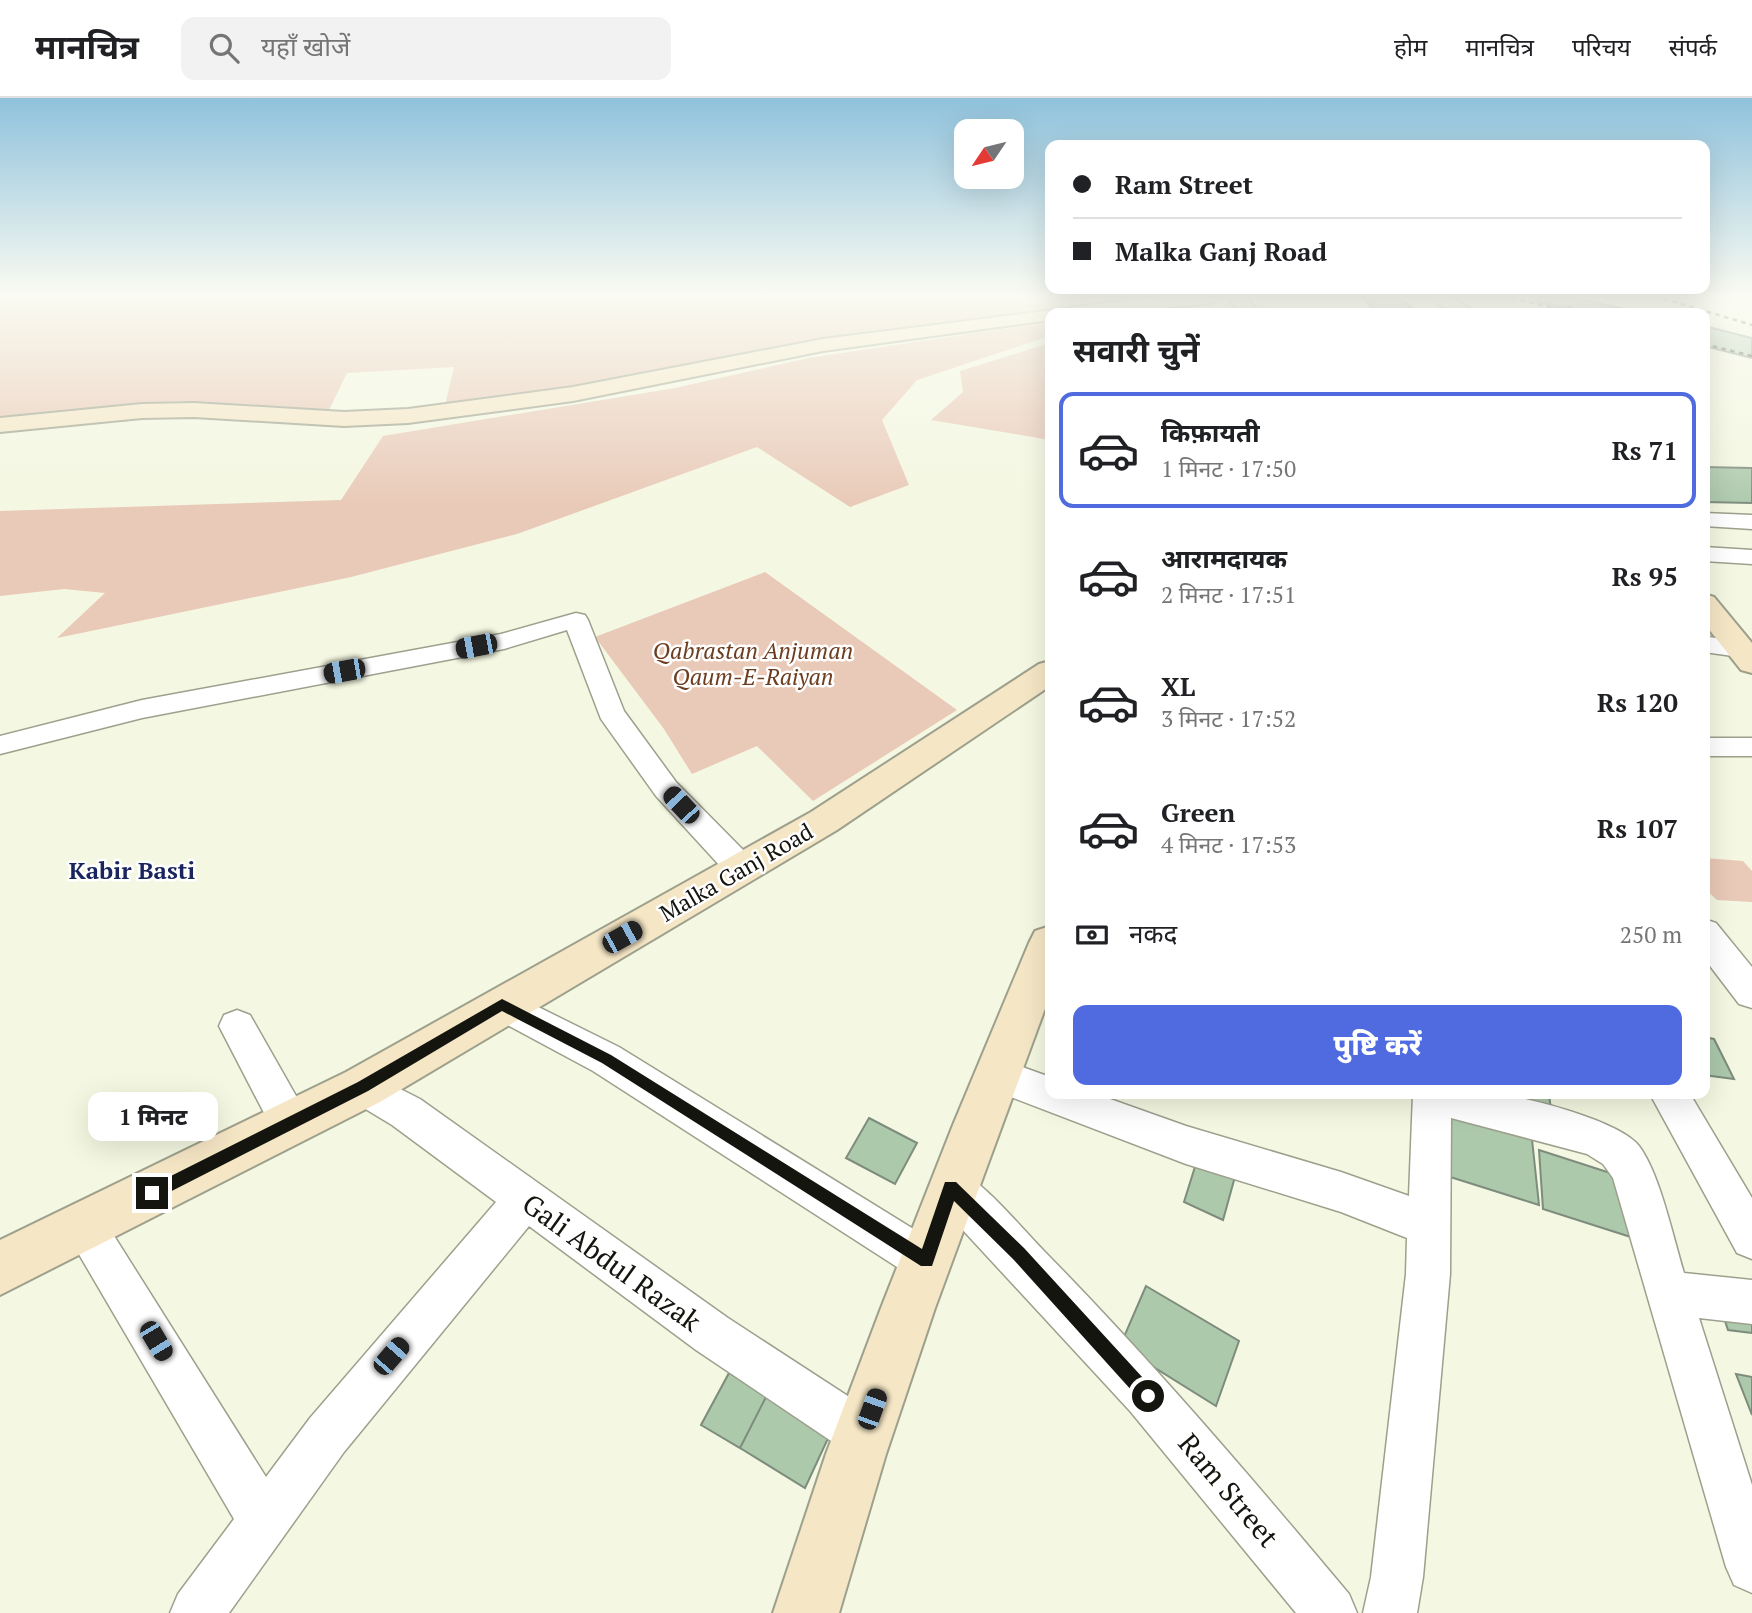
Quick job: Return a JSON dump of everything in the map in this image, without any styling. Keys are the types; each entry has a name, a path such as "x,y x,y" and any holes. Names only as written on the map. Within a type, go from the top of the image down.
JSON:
{"street":[{"path":"0,425 142,411 194,410 344,419 408,416 573,394 712,367"},
{"path":"1710,520 1752,522"},
{"path":"1710,554 1752,557"},
{"path":"1710,588 1748,648"},
{"path":"1710,609 1748,648"},
{"path":"0,745 142,709 503,641 576,620 611,713 666,789 743,870"},
{"path":"1710,645 1748,648"},
{"name":"Malka Ganj Road","path":"0,1268 363,1087 502,1004 743,870 824,821 1045,674"},
{"path":"1710,747 1750,750"},
{"path":"1710,940 1752,993"},
{"path":"806,1613 827,1556 863,1434 951,1187 1045,955"},
{"path":"502,1004 606,1059 926,1261"},
{"path":"237,1026 290,1122"},
{"path":"995,1074 1045,1093"},
{"name":"Gali Abdul Razak","path":"363,1087 406,1112 712,1334 863,1434"},
{"path":"1062,1099 1186,1145 1341,1192 1430,1225"},
{"path":"1390,1613 1397,1577 1430,1225 1432,1099"},
{"path":"1451,1099 1594,1137 1612,1145 1624,1156 1632,1172 1752,1567"},
{"path":"1672,1099 1752,1238"},
{"name":"Ram Street","path":"951,1187 1018,1253 1204,1457 1330,1613"},
{"path":"197,1613 264,1520 391,1356 525,1199"},
{"path":"84,1227 264,1520"},
{"path":"1669,1293 1752,1302"}],"green space":[{"path":"0,367 682,367 545,393 445,405 454,367 347,373 329,410 179,401 0,420"},
{"path":"769,367 957,367 917,380 882,420 909,485 850,507 757,447 517,534 351,577 57,638 105,593 64,589 0,596 0,511 341,500 383,436 675,388"},
{"path":"974,367 1045,367 1045,439 931,420 963,392 960,371"},
{"name":"Qabrastan Anjuman Qaum-E-Raiyan","path":"765,572 957,710 813,801 757,746 692,774 664,729 595,637"},
{"path":"1710,858 1743,861 1752,871 1752,902 1717,900 1710,894"}],"building":[{"path":"1710,467 1752,468 1752,503 1710,502"},
{"path":"1710,1038 1714,1039 1734,1079 1710,1076"},
{"path":"1480,1099 1550,1099 1552,1118"},
{"path":"1444,1105 1531,1130 1539,1205 1447,1176"},
{"path":"869,1118 917,1143 895,1184 846,1158"},
{"path":"1539,1150 1629,1179 1637,1239 1543,1209"},
{"path":"1198,1157 1236,1173 1223,1220 1184,1202"},
{"path":"1146,1286 1239,1341 1216,1406 1120,1346"},
{"path":"1719,1303 1752,1308 1752,1333 1728,1330"},
{"path":"729,1373 767,1395 740,1448 701,1425"},
{"path":"1736,1374 1752,1377 1752,1415"},
{"path":"767,1395 831,1432 805,1488 740,1448"}],"district":[{"name":"Kabir Basti","path":"132,870"}],"route":[{"path":"152,1193 363,1087 502,1004 606,1059 926,1261 951,1187 1018,1253 1148,1396"}]}
